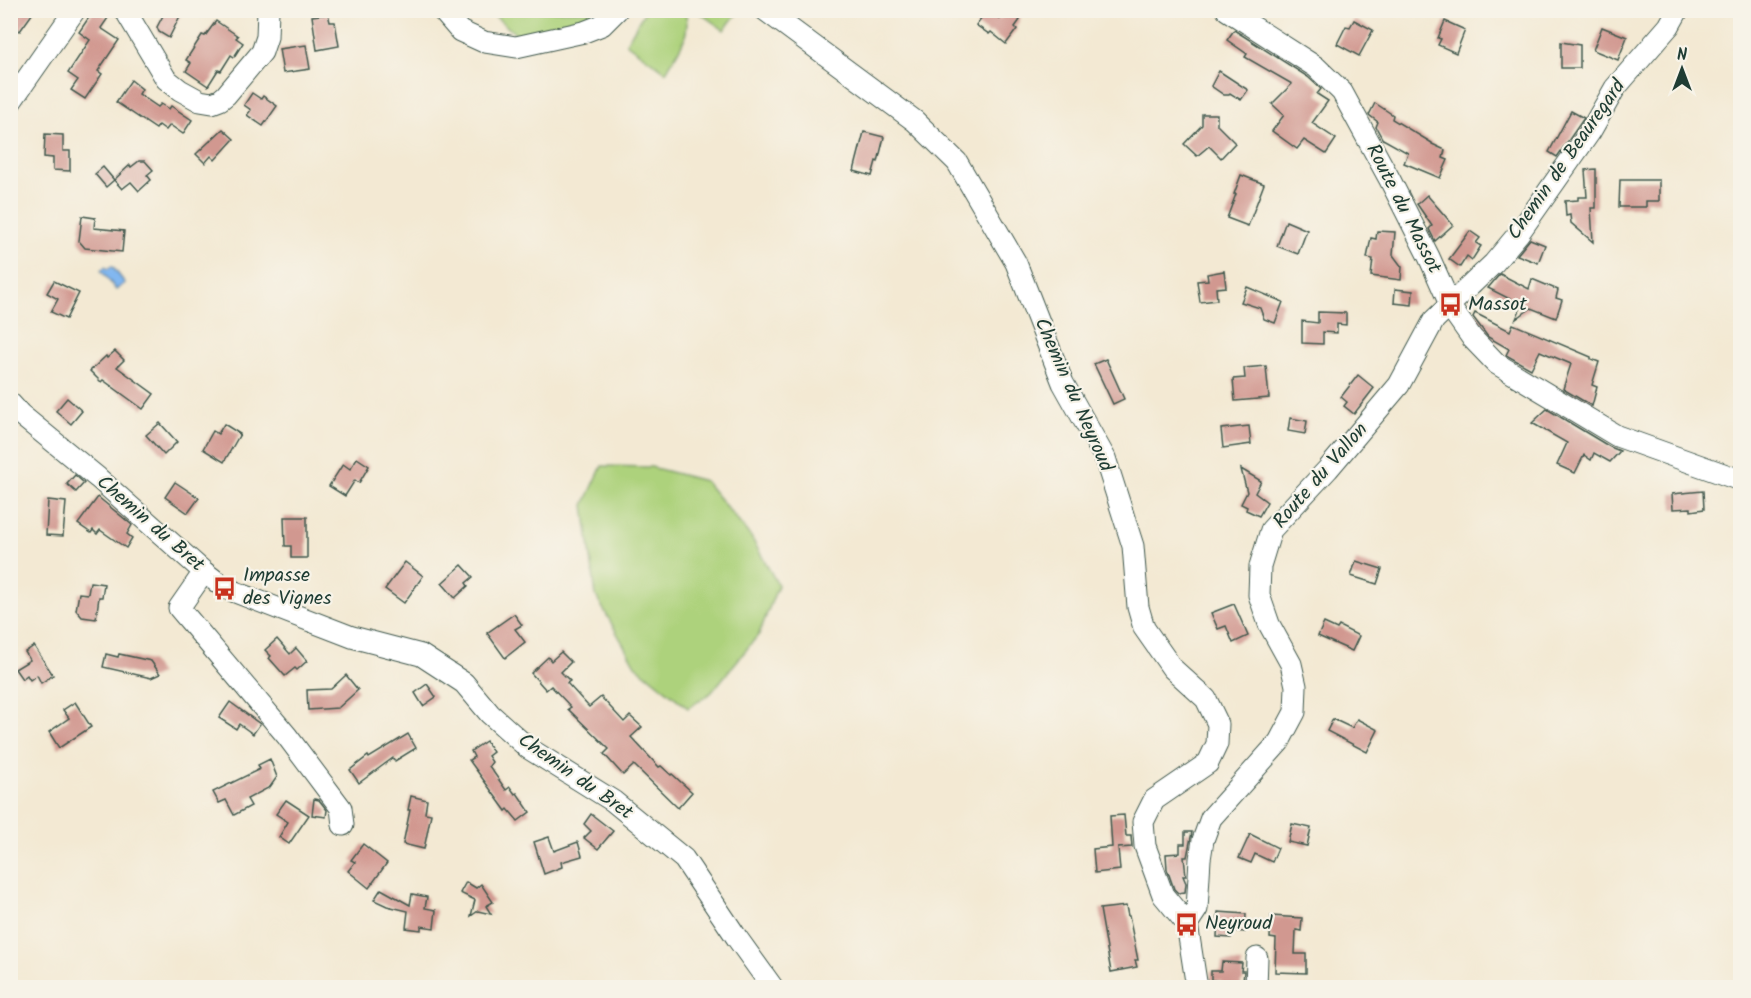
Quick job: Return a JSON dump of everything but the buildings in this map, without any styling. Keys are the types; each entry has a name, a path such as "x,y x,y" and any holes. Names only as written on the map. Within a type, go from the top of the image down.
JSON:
{"street":[{"path":"10,104 75,10"},
{"path":"125,10 166,80 200,101 212,103 226,95 262,52 267,37 268,10"},
{"path":"442,10 460,31 484,42 516,47 584,32 602,25 617,10"},
{"name":"Chemin du Neyroud","path":"765,10 915,121 957,162 1016,262 1063,383 1105,458 1132,546 1138,607 1144,628 1172,668 1206,699 1218,724 1217,744 1208,763 1154,800 1143,822 1145,846 1163,895 1187,924"},
{"name":"Route du Massot","path":"1227,10 1316,67 1342,92 1390,180 1429,257 1450,305 1472,338 1497,364 1617,436 1740,480"},
{"name":"Chemin de Beauregard","path":"1450,305 1494,263 1519,233 1590,132 1615,88 1669,26 1678,10"},
{"name":"Route du Vallon","path":"1197,987 1187,924 1197,909 1203,840 1211,818 1279,742 1295,712 1296,686 1291,664 1269,624 1259,595 1260,566 1271,531 1328,469 1399,385 1434,320 1450,305"},
{"name":"Chemin du Bret","path":"14,417 98,478 225,588 352,637 421,655 464,683 490,714 528,748 613,801 684,859 773,987"},
{"path":"204,572 179,608 287,736 340,808 343,825"},
{"path":"1191,955 1208,987"},
{"path":"1256,987 1257,958"}],"green space":[{"path":"489,11 604,11 593,20 519,37"},
{"path":"645,11 685,11 687,28 685,35 666,72 626,43"},
{"path":"697,11 739,11 724,30"},
{"path":"602,466 651,467 705,481 751,537 778,585 759,634 711,693 688,708 635,665 596,596 584,505"}],"water":[{"path":"112,266 125,283 116,290 101,270"}],"place":[{"name":"Massot","path":"1450,305"},
{"name":"Impasse des Vignes","path":"225,588"},
{"name":"Neyroud","path":"1187,924"}]}
